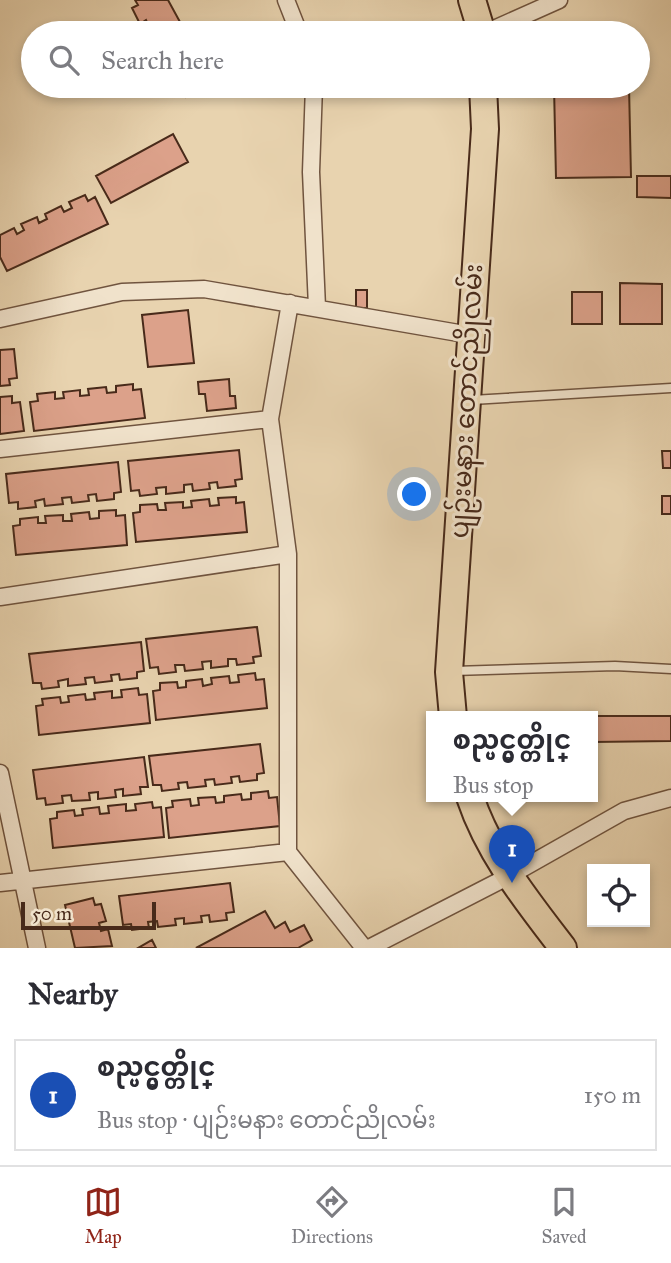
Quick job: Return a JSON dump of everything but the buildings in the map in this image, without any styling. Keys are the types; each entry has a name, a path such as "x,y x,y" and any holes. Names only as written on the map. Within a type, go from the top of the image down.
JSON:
{"main road":[{"path":"472,0 480,21"},
{"name":"ပျဉ်းမနား တောင်ညိုလမ်း","path":"452,711 449,672 485,129 484,98"},
{"path":"472,802 476,816 509,876 563,948"}],"street":[{"path":"286,0 294,21"},
{"path":"511,21 559,0"},
{"path":"314,98 312,173 317,307"},
{"path":"0,320 122,292 204,289 470,335"},
{"path":"290,303 270,419 288,554 288,852 367,948 509,876 624,811 671,798"},
{"path":"0,449 270,419"},
{"path":"0,597 288,554"},
{"path":"0,773 37,948"},
{"path":"0,883 288,852"}],"lane":[{"path":"465,400 671,388"},
{"path":"449,672 615,666 671,668"}],"place":[{"name":"စည္ပင္မွတ္တိုင္","path":"512,883"}]}
